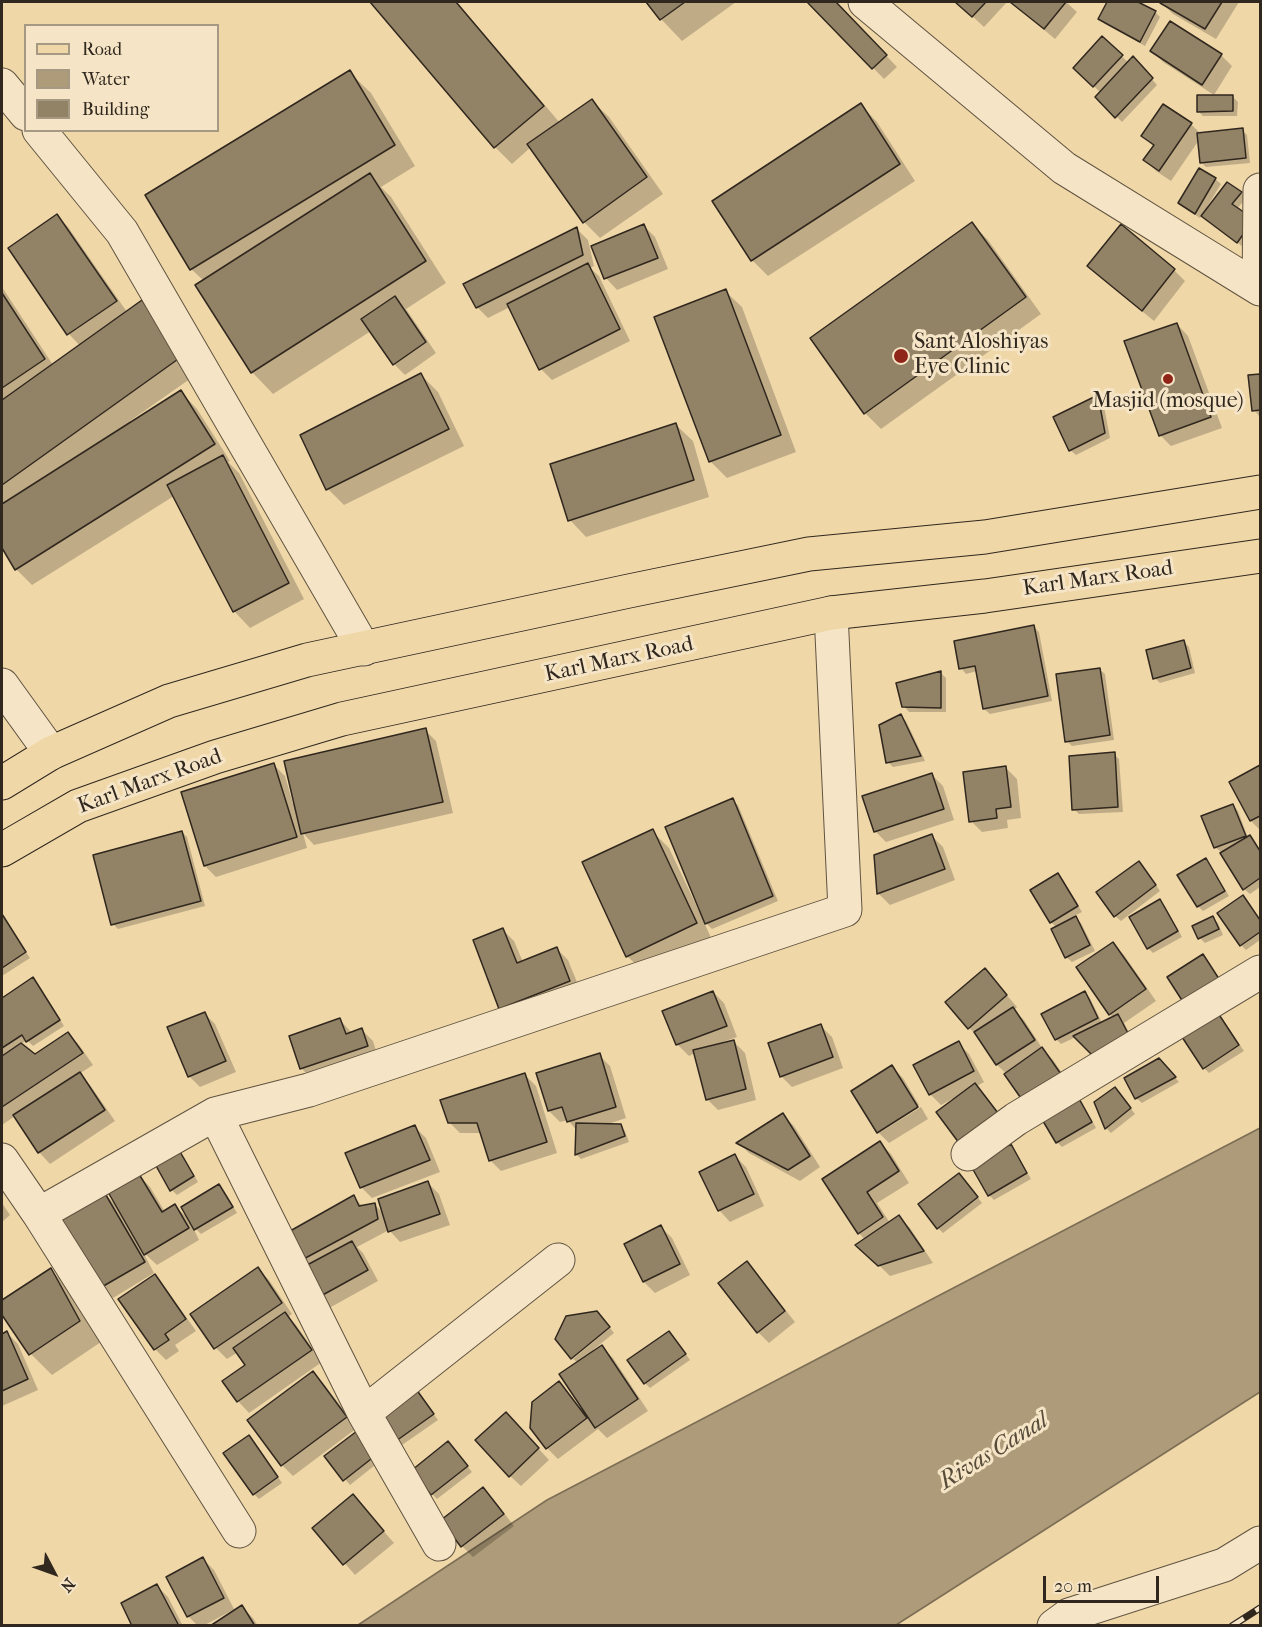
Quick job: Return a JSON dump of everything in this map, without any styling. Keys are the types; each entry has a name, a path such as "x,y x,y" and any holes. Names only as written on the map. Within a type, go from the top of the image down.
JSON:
{"main road":[{"path":"2,783 51,753 169,701 307,660 808,554 985,537 1260,492"},
{"name":"Karl Marx Road","path":"2,850 78,806 215,757 342,719 831,613 985,596 1260,556"}],"street":[{"path":"865,2 1064,168 1259,288"},
{"path":"2,85 24,112"},
{"path":"41,132 122,232 364,649"},
{"path":"1259,288 1260,190"},
{"path":"39,1214 215,1114 309,1090 845,910 831,613"},
{"path":"2,685 51,753"},
{"path":"968,1154 1016,1119 1260,972"},
{"path":"215,1114 364,1413 439,1544"},
{"path":"2,1160 39,1214 239,1531"},
{"path":"364,1413 558,1260"},
{"path":"1054,1626 1069,1615 1224,1565 1260,1543"}],"water":[{"name":"Rivas Canal","path":"1260,1128 1260,1392 896,1625 358,1625 547,1500"}],"building":[{"path":"370,2 456,2 544,106 494,148"},
{"path":"646,2 685,2 660,20"},
{"path":"807,2 836,2 887,55 872,69"},
{"path":"955,2 986,2 972,17"},
{"path":"1010,2 1066,2 1044,29"},
{"path":"1107,2 1138,2 1156,11 1140,42 1098,19"},
{"path":"1161,2 1222,2 1205,29"},
{"path":"1170,21 1222,54 1202,85 1150,51"},
{"path":"1102,36 1123,55 1093,87 1073,68"},
{"path":"1133,56 1153,78 1115,118 1095,97"},
{"path":"350,70 395,145 190,270 145,195"},
{"path":"1197,95 1233,95 1233,111 1197,112"},
{"path":"592,99 647,177 583,223 527,144"},
{"path":"861,103 900,164 751,261 712,201"},
{"path":"1163,104 1192,123 1159,171 1143,160 1154,145 1141,136"},
{"path":"1243,128 1246,158 1200,163 1197,133"},
{"path":"1199,168 1216,178 1195,214 1178,203"},
{"path":"370,173 426,261 251,373 195,285"},
{"path":"1227,182 1242,192 1232,204 1254,219 1237,243 1201,216"},
{"path":"57,214 117,301 67,335 8,248"},
{"path":"972,222 1026,297 864,414 810,338"},
{"path":"644,224 658,258 604,279 591,246"},
{"path":"1121,224 1175,269 1142,311 1087,266"},
{"path":"577,227 583,255 476,308 463,284"},
{"path":"588,263 620,329 539,370 507,304"},
{"path":"726,289 781,435 709,462 654,317"},
{"path":"2,293 45,359 2,388"},
{"path":"395,296 426,342 393,365 361,319"},
{"path":"142,300 181,357 2,485 2,400"},
{"name":"Masjid (mosque)","path":"1177,323 1211,417 1159,436 1124,341"},
{"path":"421,373 449,429 326,490 300,435"},
{"path":"1260,374 1260,410 1252,411 1248,375"},
{"path":"181,390 215,444 15,570 2,548 2,504"},
{"path":"1098,395 1105,433 1069,451 1053,417"},
{"path":"676,423 694,480 568,521 550,464"},
{"path":"223,455 289,583 233,612 167,485"},
{"path":"1034,625 1048,696 983,709 975,666 959,669 954,641"},
{"path":"1184,640 1191,668 1153,679 1146,650"},
{"path":"1100,668 1110,735 1065,742 1056,674"},
{"path":"941,671 941,708 902,707 896,683"},
{"path":"901,714 921,756 886,763 879,725"},
{"path":"426,728 443,802 301,834 284,761"},
{"path":"1115,752 1118,807 1072,810 1069,756"},
{"path":"274,763 297,837 204,866 181,792"},
{"path":"1260,765 1260,816 1250,821 1229,782"},
{"path":"1006,766 1011,807 996,809 997,818 969,822 963,772"},
{"path":"932,773 944,809 874,832 862,796"},
{"path":"733,798 773,896 705,924 665,827"},
{"path":"1233,804 1246,836 1214,848 1201,816"},
{"path":"653,829 697,923 626,957 582,862"},
{"path":"182,831 201,901 111,925 93,855"},
{"path":"932,834 945,869 877,894 874,855"},
{"path":"1250,835 1260,851 1260,878 1243,890 1220,853"},
{"path":"1206,858 1225,891 1197,907 1177,875"},
{"path":"1139,861 1156,885 1114,917 1096,892"},
{"path":"1058,873 1078,906 1050,923 1030,890"},
{"path":"1243,895 1260,920 1260,932 1240,946 1217,913"},
{"path":"1160,899 1178,931 1147,949 1129,917"},
{"path":"2,914 26,952 2,968"},
{"path":"1076,916 1090,945 1065,958 1051,929"},
{"path":"1213,916 1219,929 1198,939 1192,926"},
{"path":"503,928 517,963 557,947 570,981 499,1009 473,940"},
{"path":"1113,942 1146,989 1109,1015 1076,967"},
{"path":"1203,954 1221,982 1185,1005 1167,977"},
{"path":"985,968 1007,995 968,1029 945,1002"},
{"path":"33,977 60,1020 26,1042 22,1035 2,1048 2,998"},
{"path":"713,991 727,1026 676,1045 662,1011"},
{"path":"1085,991 1098,1018 1055,1040 1041,1014"},
{"path":"1013,1007 1035,1040 996,1065 974,1032"},
{"path":"205,1012 226,1061 188,1077 167,1027"},
{"path":"1218,1013 1239,1045 1203,1069 1182,1037"},
{"path":"1118,1014 1131,1039 1095,1058 1073,1036"},
{"path":"340,1018 346,1034 362,1028 368,1046 300,1069 289,1036"},
{"path":"821,1024 833,1057 780,1077 768,1043"},
{"path":"68,1032 83,1053 2,1107 2,1056 21,1043 35,1054"},
{"path":"734,1040 746,1089 706,1100 693,1050"},
{"path":"959,1041 974,1071 929,1095 913,1065"},
{"path":"1042,1047 1063,1077 1025,1104 1004,1074"},
{"path":"600,1053 616,1107 567,1122 562,1107 548,1111 536,1073"},
{"path":"1159,1058 1176,1077 1135,1099 1124,1078"},
{"path":"892,1065 918,1107 877,1133 851,1091"},
{"path":"80,1072 105,1110 38,1153 13,1115"},
{"path":"525,1073 547,1142 489,1161 477,1123 448,1123 440,1100"},
{"path":"975,1083 1001,1117 962,1147 936,1112"},
{"path":"1115,1087 1131,1108 1105,1129 1094,1102"},
{"path":"1077,1095 1092,1122 1056,1143 1040,1116"},
{"path":"783,1113 810,1156 788,1170 736,1143"},
{"path":"576,1123 621,1124 625,1136 575,1155"},
{"path":"415,1125 430,1160 360,1188 345,1153"},
{"path":"880,1141 899,1171 867,1192 883,1217 858,1234 822,1179"},
{"path":"1011,1144 1027,1173 988,1196 971,1166"},
{"path":"179,1150 194,1176 170,1191 155,1164"},
{"path":"735,1154 754,1194 718,1211 699,1172"},
{"path":"959,1173 978,1197 937,1229 918,1204"},
{"path":"139,1174 162,1212 175,1204 189,1228 144,1255 108,1192"},
{"path":"428,1181 440,1214 388,1232 378,1199"},
{"path":"219,1184 233,1207 194,1230 181,1207"},
{"path":"103,1190 145,1262 100,1288 58,1216"},
{"path":"354,1195 359,1206 375,1203 378,1219 298,1262 283,1235"},
{"path":"899,1215 924,1251 878,1266 855,1245"},
{"path":"661,1225 680,1264 643,1282 624,1244"},
{"path":"352,1241 368,1270 310,1302 294,1272"},
{"path":"747,1261 785,1311 757,1333 718,1283"},
{"path":"258,1267 282,1303 214,1349 190,1314"},
{"path":"51,1268 80,1321 29,1355 2,1315 2,1300"},
{"path":"155,1274 186,1319 165,1334 169,1340 154,1350 118,1299"},
{"path":"597,1311 610,1327 571,1359 555,1339 566,1316"},
{"path":"285,1312 312,1350 237,1402 222,1381 245,1365 233,1348"},
{"path":"7,1331 28,1379 2,1391 2,1334"},
{"path":"669,1331 686,1354 644,1384 627,1360"},
{"path":"602,1345 638,1399 595,1428 559,1374"},
{"path":"313,1371 347,1417 281,1466 247,1420"},
{"path":"559,1381 587,1418 546,1449 530,1428 532,1402"},
{"path":"416,1389 434,1414 396,1441 378,1416"},
{"path":"506,1412 539,1448 509,1477 475,1440"},
{"path":"361,1428 380,1452 343,1481 324,1456"},
{"path":"249,1435 278,1477 253,1495 223,1453"},
{"path":"448,1441 468,1466 431,1495 412,1470"},
{"path":"483,1487 504,1514 461,1547 441,1520"},
{"path":"353,1494 384,1531 343,1565 312,1528"},
{"path":"203,1557 224,1598 187,1617 166,1577"},
{"path":"157,1584 178,1624 176,1626 132,1626 121,1603"},
{"path":"242,1605 255,1626 210,1626"}],"railway":[{"path":"1232,1626 1260,1608"}],"place":[{"name":"Sant Aloshiyas Eye Clinic","path":"901,356"},
{"name":"Masjid (mosque)","path":"1168,379"}]}
